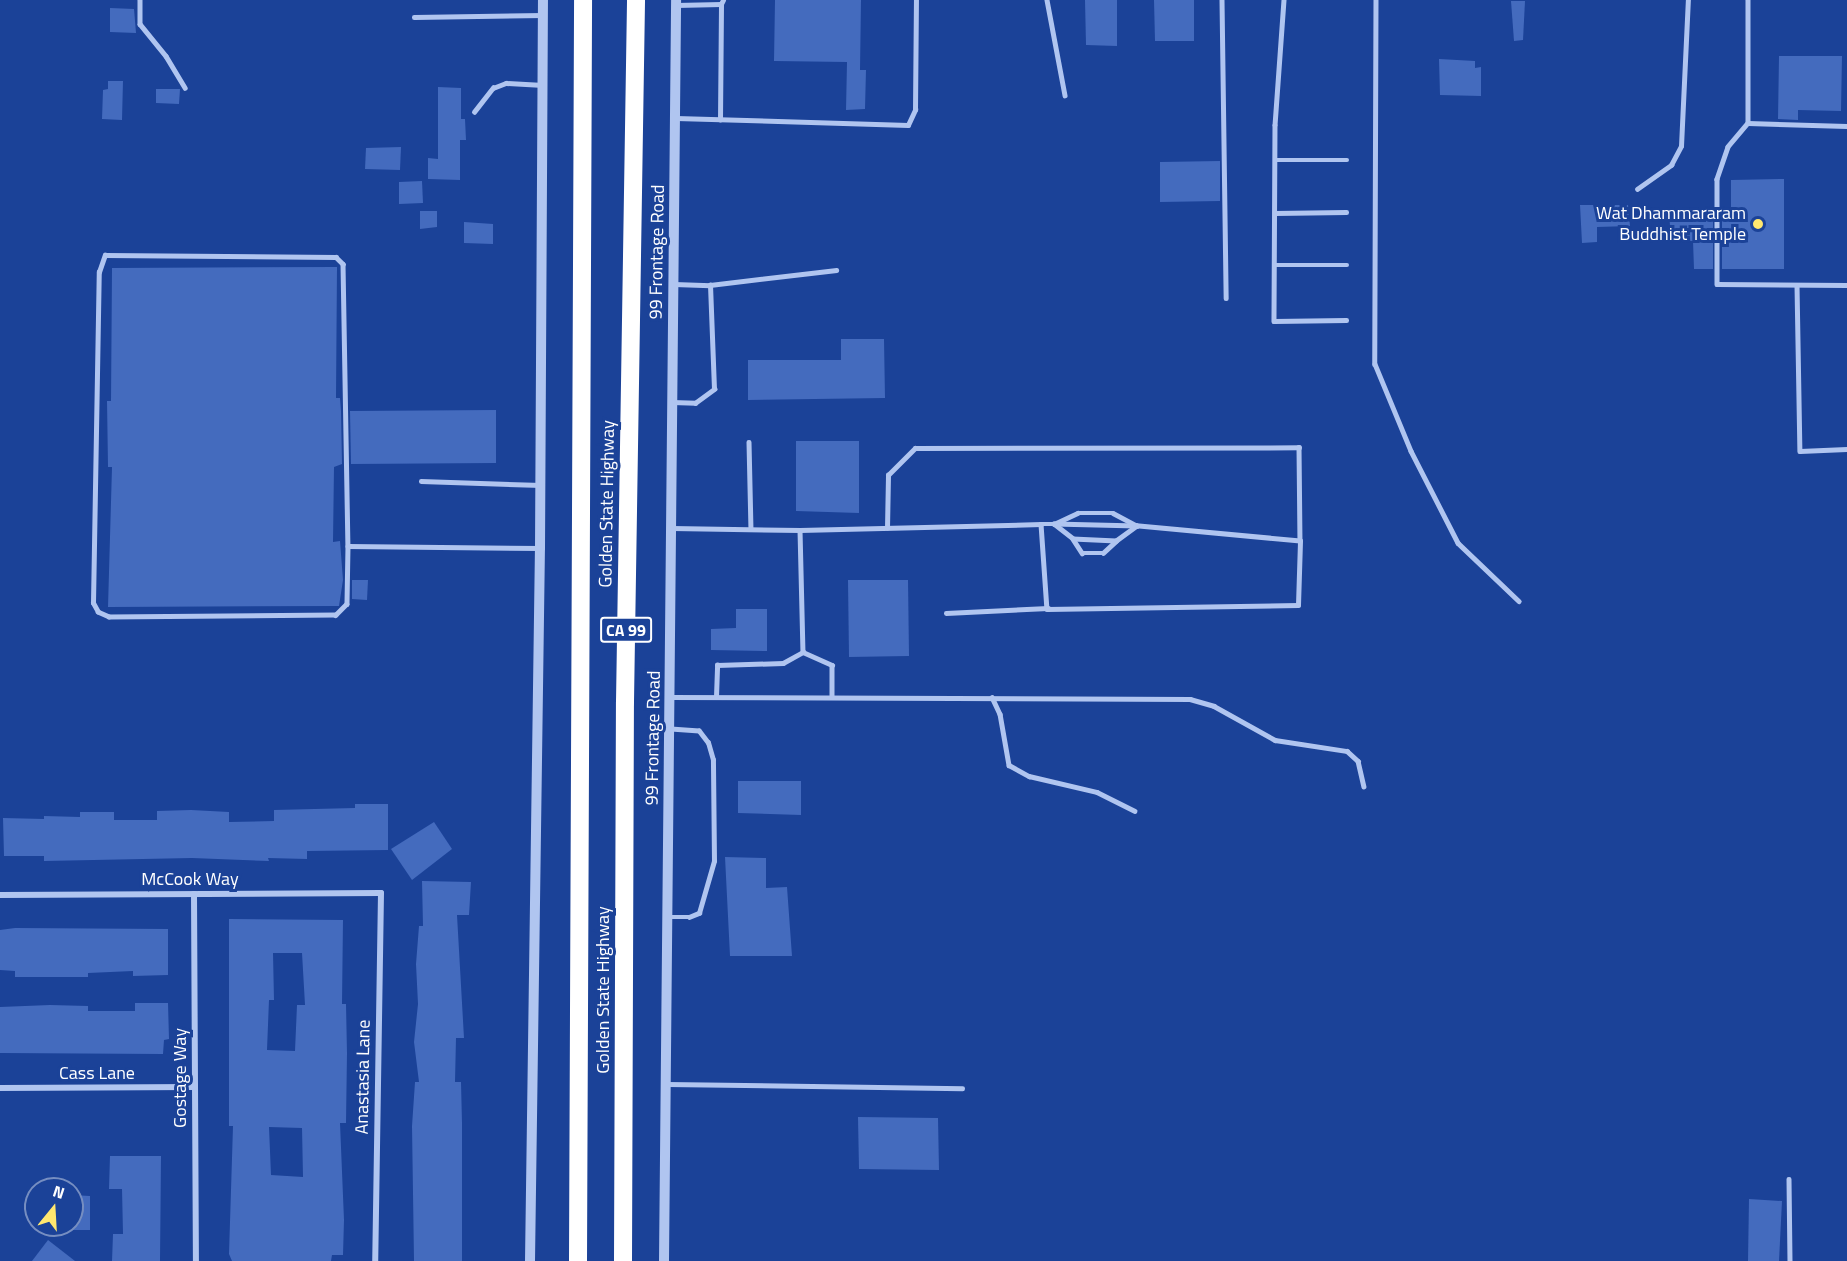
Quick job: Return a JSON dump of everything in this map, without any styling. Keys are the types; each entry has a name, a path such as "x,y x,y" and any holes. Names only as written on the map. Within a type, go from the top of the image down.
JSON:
{"highway":[{"name":"Golden State Highway","path":"578,1261 583,0"},
{"name":"Golden State Highway","path":"623,1261 625,702 636,0"}],"street":[{"path":"530,1261 541,485 543,0"},
{"name":"99 Frontage Road","path":"664,1261 668,1084 667,917 676,2"},
{"name":"McCook Way","path":"0,895 381,893"},
{"name":"Anastasia Lane","path":"375,1261 381,893"},
{"name":"Gostage Way","path":"194,894 196,1261"},
{"name":"Cass Lane","path":"0,1088 195,1087"}],"lane":[{"path":"140,0 140,24 166,56 185,88"},
{"path":"675,118 908,125 915,110 916,0"},
{"path":"1047,0 1065,95"},
{"path":"1222,0 1226,298"},
{"path":"1284,0 1275,160 1275,321 1346,320"},
{"path":"1376,0 1375,364 1411,451 1458,543 1518,601"},
{"path":"1637,189 1671,165 1681,146 1688,0"},
{"path":"1748,0 1749,123 1728,147 1717,179 1717,284 1847,285"},
{"path":"676,2 722,2 720,120"},
{"path":"414,17 543,15"},
{"path":"474,112 493,88 506,83 543,85"},
{"path":"1749,123 1847,126"},
{"path":"1275,160 1347,160"},
{"path":"1275,213 1346,212"},
{"path":"105,255 327,256 343,264 348,546 347,604 336,615 110,617 98,612 93,603 99,272 105,255"},
{"path":"1275,266 1347,266"},
{"path":"673,284 710,285 836,270"},
{"path":"672,402 695,403 714,389 710,285"},
{"path":"1797,285 1800,451 1847,449"},
{"path":"749,442 751,528"},
{"path":"887,528 888,475 915,448 1299,447 1298,605 1048,608 946,613"},
{"path":"421,481 541,485"},
{"path":"1054,524 1078,513 1113,513 1137,526"},
{"path":"1041,524 1048,608"},
{"path":"672,528 800,530 1054,524 1137,526 1300,541"},
{"path":"1054,524 1072,539 1082,553 1103,553 1137,526"},
{"path":"800,530 803,652"},
{"path":"1072,539 1116,541"},
{"path":"348,546 540,548"},
{"path":"716,697 717,665 783,663 803,652"},
{"path":"803,652 832,665 832,697"},
{"path":"669,697 1190,699 1214,706 1275,740 1347,751 1358,761 1364,786"},
{"path":"992,697 1000,714 1009,765 1029,776 1097,792 1135,811"},
{"path":"667,917 689,917 699,913 714,861 713,760 708,743 699,731 669,729"},
{"path":"668,1084 962,1088"},
{"path":"1789,1179 1790,1261"}],"building":[{"path":"775,0 861,0 860,70 866,70 865,109 846,110 847,62 774,61"},
{"path":"1085,0 1117,0 1117,46 1086,45"},
{"path":"1154,0 1194,0 1194,41 1155,41"},
{"path":"1511,1 1525,1 1523,40 1514,41"},
{"path":"110,8 134,9 136,33 110,32"},
{"path":"1779,56 1842,56 1841,111 1798,110 1798,120 1778,119"},
{"path":"1439,59 1475,61 1475,68 1481,67 1481,96 1440,95"},
{"path":"108,81 123,81 122,120 102,119 103,90 108,89"},
{"path":"438,87 461,88 461,119 465,119 466,140 460,140 460,180 428,179 428,158 438,159"},
{"path":"156,89 180,89 179,104 156,103"},
{"path":"401,147 400,170 365,169 366,148"},
{"path":"1220,161 1220,201 1160,202 1160,162"},
{"name":"Wat Dhammararam Buddhist Temple","path":"1784,179 1784,269 1722,269 1722,220 1731,221 1731,180"},
{"path":"422,181 423,203 399,204 399,182"},
{"path":"1580,205 1628,205 1630,226 1597,227 1597,242 1582,243"},
{"path":"420,211 437,211 437,227 420,229"},
{"path":"1687,211 1687,219 1713,220 1713,269 1694,269 1693,241 1671,240 1669,212"},
{"path":"464,222 493,224 493,244 464,243"},
{"path":"337,267 336,398 340,398 342,464 334,467 333,542 340,541 343,580 339,606 108,607 112,467 108,467 107,401 111,401 112,268"},
{"path":"841,339 884,339 885,398 748,400 748,360 841,360"},
{"path":"496,410 496,463 351,464 350,411"},
{"path":"796,441 859,441 859,513 796,511"},
{"path":"352,580 368,580 367,600 352,599"},
{"path":"848,580 908,580 909,656 849,657"},
{"path":"736,609 767,609 767,651 711,650 711,629 736,628"},
{"path":"738,781 801,781 801,815 738,813"},
{"path":"355,804 388,804 388,850 307,851 307,859 268,858 269,861 192,858 44,861 44,856 4,856 3,818 44,819 44,816 80,817 80,812 114,812 114,820 157,820 157,811 191,810 229,812 229,822 274,821 274,810 355,808"},
{"path":"434,822 452,849 412,880 391,849"},
{"path":"725,857 766,858 766,888 787,887 792,956 730,956"},
{"path":"422,881 471,882 469,915 457,915 464,1038 456,1038 455,1082 461,1082 462,1261 414,1261 412,1126 415,1082 419,1082 414,1042 418,1004 416,964 419,926 423,926"},
{"path":"229,919 343,920 342,1004 346,1004 347,1053 346,1123 340,1123 343,1255 332,1255 331,1261 232,1261 229,1254 233,1126 229,1126","holes":["273,953 302,953 305,1005 297,1005 295,1051 267,1050 269,1000 274,1000","269,1127 302,1128 303,1177 271,1175"]},
{"path":"15,928 168,929 168,975 133,976 133,971 88,973 88,977 15,977 15,971 0,970 0,930"},
{"path":"135,1003 168,1003 169,1039 164,1040 163,1054 0,1053 0,1007 88,1006 88,1011 135,1011"},
{"path":"858,1117 938,1118 939,1170 859,1169"},
{"path":"110,1156 161,1156 160,1261 112,1261 113,1234 123,1234 122,1189 109,1189"},
{"path":"84,1196 90,1196 90,1230 84,1230"},
{"path":"1749,1199 1782,1201 1779,1261 1748,1261"},
{"path":"48,1240 75,1261 32,1261"}],"place":[{"name":"Wat Dhammararam Buddhist Temple","path":"1758,224"}]}
